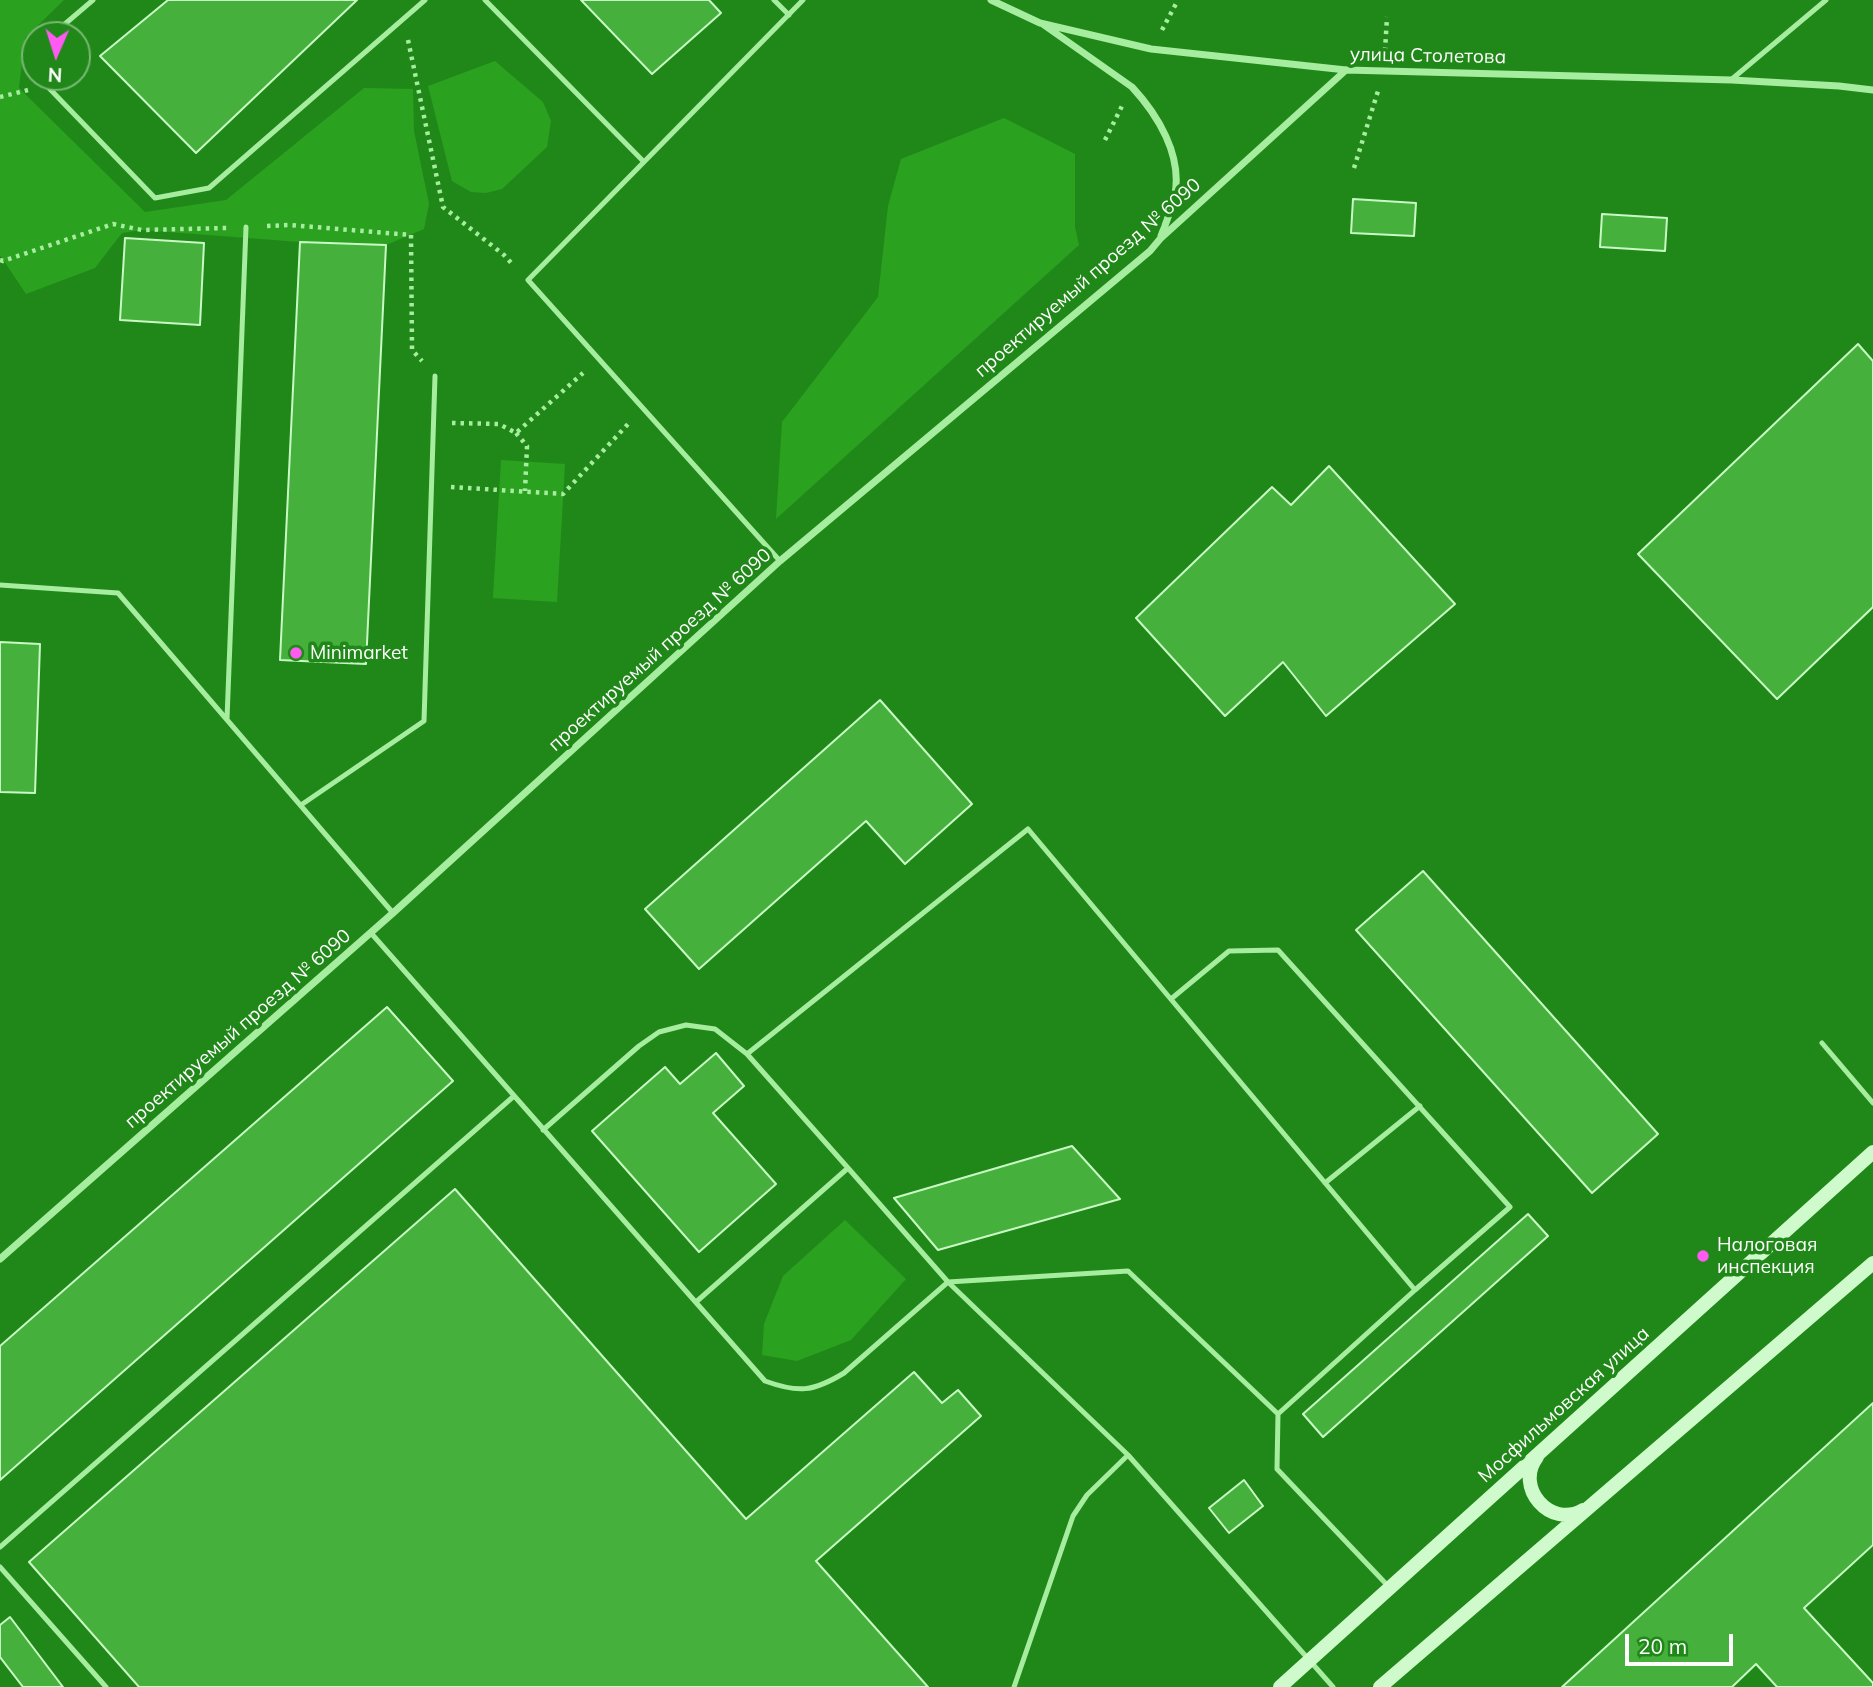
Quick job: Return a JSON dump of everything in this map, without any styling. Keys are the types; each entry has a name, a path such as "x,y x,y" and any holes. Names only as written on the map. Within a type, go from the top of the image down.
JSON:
{"main road":[{"name":"Мосфильмовская улица","path":"1280,1687 1873,1152"},
{"path":"1380,1687 1873,1263"},
{"path":"1542,1451 1533,1462 1529,1476 1531,1490 1538,1502 1549,1511 1563,1515 1577,1514 1590,1506"}],"street":[{"name":"улица Столетова","path":"991,0 1040,23 1151,49 1346,70 1732,80 1873,90"},
{"path":"1040,23 1132,87 1166,134 1175,166 1175,194 1160,239"},
{"name":"проектируемый проезд № 6090","path":"0,1259 371,933 780,561 1139,260 1346,70"}],"lane":[{"path":"68,21 93,0"},
{"path":"51,91 155,198 209,188 425,0"},
{"path":"485,0 644,162"},
{"path":"774,0 789,15"},
{"path":"780,561 528,280 803,0"},
{"path":"1732,80 1826,0"},
{"path":"227,719 246,227"},
{"path":"301,806 424,721 435,376"},
{"path":"0,586 118,593 393,913"},
{"path":"747,1054 1028,829 1415,1290"},
{"path":"371,933 765,1381 787,1389 806,1389 826,1384 844,1373 948,1282 1128,1271 1278,1414"},
{"path":"1171,999 1229,951 1278,950 1510,1207 1278,1414 1277,1469 1390,1588"},
{"path":"543,1130 639,1046 659,1032 686,1025 715,1029 747,1054 948,1282 1128,1455 1333,1687"},
{"path":"1822,1043 1873,1103"},
{"path":"0,1547 514,1096"},
{"path":"1325,1183 1420,1106"},
{"path":"695,1302 848,1168"},
{"path":"1014,1687 1073,1516 1087,1495 1128,1455"},
{"path":"0,1567 106,1687"}],"path":[{"path":"403,19 443,207 504,255 528,280"},
{"path":"0,97 25,91"},
{"path":"516,433 600,359"},
{"path":"431,486 563,494 643,408"},
{"path":"433,423 499,424 516,433 527,446 524,491"}],"green space":[{"path":"0,0 64,0 42,21 21,21 19,88 145,212 226,200 364,88 413,89 414,131 429,204 424,229 386,245 300,242 142,230 122,233 95,268 26,294 0,255"},
{"path":"495,61 543,102 551,121 547,147 502,189 486,193 471,192 452,181 428,86"},
{"path":"1004,118 1075,154 1075,227 1079,245 776,519 782,422 878,297 888,206 901,159"},
{"path":"501,460 565,464 557,602 493,598"},
{"path":"845,1220 906,1279 851,1340 797,1361 762,1355 764,1324 783,1276"}],"building":[{"path":"168,0 357,0 196,153 100,56"},
{"path":"581,0 709,0 721,13 652,74"},
{"path":"1353,199 1416,203 1414,236 1351,233"},
{"path":"1602,214 1667,218 1665,251 1600,247"},
{"path":"125,238 204,243 200,325 120,320"},
{"path":"300,242 386,245 366,664 280,660"},
{"path":"1858,344 1873,361 1873,607 1777,699 1638,554"},
{"path":"1329,466 1455,604 1326,716 1283,662 1225,716 1136,618 1272,487 1291,505"},
{"path":"0,642 40,644 35,793 0,792"},
{"path":"880,700 972,804 905,864 866,821 699,969 645,909"},
{"path":"1423,871 1658,1134 1592,1193 1356,930"},
{"path":"387,1007 453,1081 0,1480 0,1346"},
{"path":"716,1053 744,1086 713,1113 776,1184 699,1252 592,1131 665,1067 680,1084"},
{"path":"1072,1146 1120,1199 938,1250 894,1198"},
{"path":"455,1189 746,1519 914,1372 942,1403 958,1390 981,1416 816,1561 928,1687 139,1687 29,1562"},
{"path":"1528,1214 1548,1236 1323,1437 1303,1414"},
{"path":"1873,1403 1873,1545 1804,1608 1873,1683 1873,1687 1777,1687 1756,1664 1732,1687 1562,1687"},
{"path":"1244,1480 1263,1506 1229,1533 1209,1508"},
{"path":"10,1617 63,1687 23,1687 0,1657 0,1625"}],"place":[{"name":"Minimarket","path":"296,653"},
{"name":"Налоговая инспекция","path":"1703,1256"}]}
